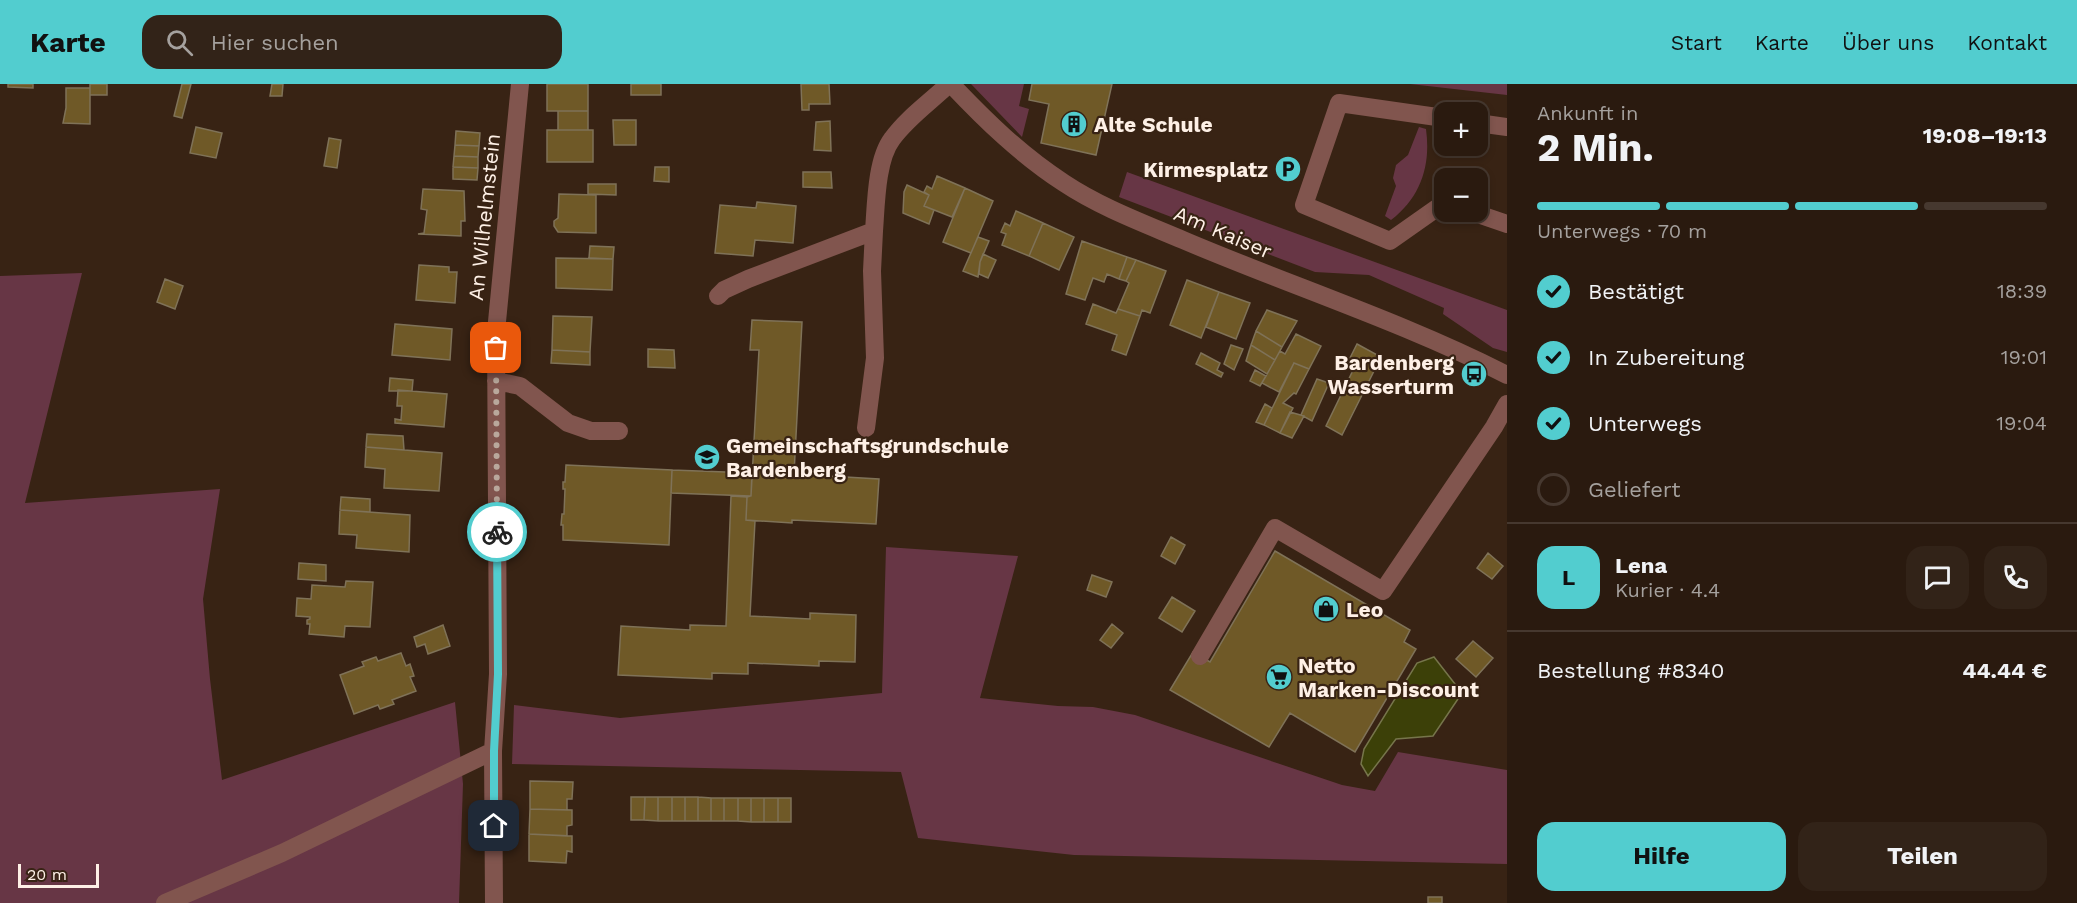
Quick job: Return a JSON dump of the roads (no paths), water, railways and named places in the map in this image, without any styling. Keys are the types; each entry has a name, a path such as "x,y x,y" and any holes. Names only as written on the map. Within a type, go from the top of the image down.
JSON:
{"street":[{"name":"An Wilhelmstein","path":"494,903 494,751 498,674 496,332 520,84"},
{"path":"866,428 875,358 872,271 878,185 883,159 890,141 950,84"},
{"name":"Am Kaiser","path":"950,84 1016,149 1065,185 1140,221 1250,268 1391,323 1476,359 1507,375"},
{"path":"1434,117 1339,103 1304,205 1390,241 1434,210"},
{"path":"1488,124 1507,127"},
{"path":"1488,217 1507,224"},
{"path":"718,296 724,290 748,279 874,231"},
{"path":"496,381 520,386 568,423 591,431 619,431"},
{"path":"1200,656 1275,528 1383,591 1494,427 1507,404"},
{"path":"165,903 282,853 494,751"}],"place":[{"name":"Alte Schule","path":"1074,124"},
{"name":"Kirmesplatz","path":"1288,169"},
{"name":"Bardenberg Wasserturm","path":"1474,374"},
{"name":"Gemeinschaftsgrundschule Bardenberg","path":"707,457"},
{"name":"Leo","path":"1326,609"},
{"name":"Netto Marken-Discount","path":"1279,677"}]}
